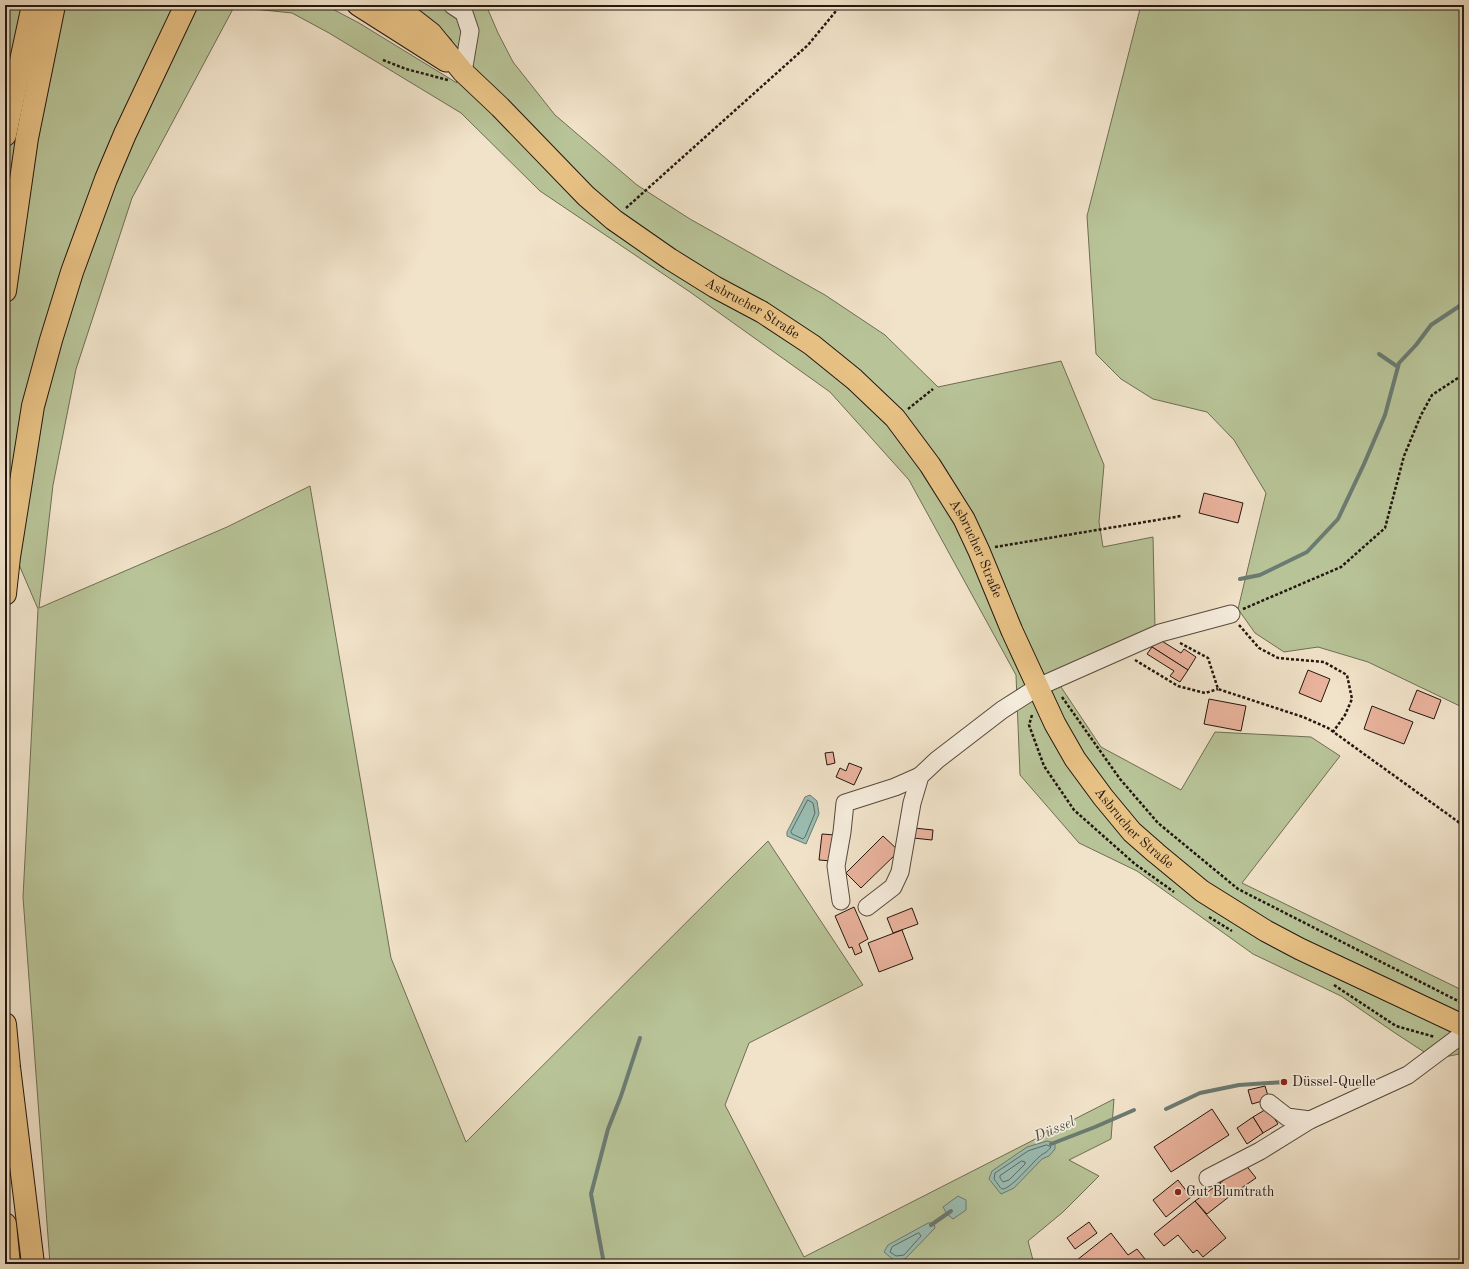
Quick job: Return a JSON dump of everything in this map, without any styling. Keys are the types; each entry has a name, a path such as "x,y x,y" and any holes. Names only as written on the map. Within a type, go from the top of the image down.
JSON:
{"highway":[{"path":"5,135 33,5"},
{"path":"5,291 27,138 54,5"},
{"path":"5,594 9,556 33,406 72,272 106,179 125,134 172,33 186,9"},
{"path":"5,1024 33,1264"},
{"path":"5,1224 9,1264"}],"main road":[{"name":"Asbrucher Straße","path":"358,5 426,47 455,76 500,107 586,196 614,220 670,259 715,287 762,312 812,345 854,379 895,418 930,465 964,519 1012,630 1045,684 1055,724 1075,759 1103,797 1132,832 1177,872 1221,904 1266,931 1300,949 1464,1026"},
{"name":"Asbrucher Straße","path":"396,6 431,33 455,76"}],"street":[{"path":"452,5 464,13 470,31 466,47 455,76"},
{"path":"841,902 836,866 845,803 895,787 920,776 937,760 1002,710 1045,684 1160,633 1231,614"},
{"path":"867,907 893,887 900,872 912,803 920,776"},
{"path":"1208,1178 1260,1151 1310,1120 1408,1075 1464,1033"},
{"path":"1269,1103 1287,1117 1310,1120"}],"path":[{"path":"614,220 808,45 841,5"},
{"path":"383,60 406,68 455,76"},
{"path":"1333,732 1345,715 1352,699 1347,675 1324,662 1278,658 1259,648 1231,614 1341,567 1385,528 1404,456 1432,395 1464,374"},
{"path":"895,418 933,389"},
{"path":"979,551 1181,516"},
{"path":"1160,633 1208,658 1218,690"},
{"path":"1120,651 1178,686 1205,693 1218,690 1303,717 1333,732 1464,826"},
{"path":"1045,684 1120,779 1158,823 1238,889 1464,1004"}],"green space":[{"path":"5,5 325,5 359,23 457,83 451,39 413,5 486,5 513,62 555,115 637,185 690,219 825,295 885,335 938,387 1061,361 1104,465 1099,522 1103,547 1153,537 1155,629 1053,675 1101,747 1181,790 1215,732 1311,737 1340,756 1242,883 1464,991 1464,1053 1435,1059 1341,996 1253,954 1137,871 1079,843 1020,775 1016,675 909,480 830,392 690,292 540,191 461,113 329,33 292,13 234,7 132,198 76,369 53,485 39,608 227,527 310,486 391,958 466,1142 768,841 863,985 749,1043 725,1105 804,1257 1114,1099 1111,1139 1069,1160 1099,1176 1063,1212 1028,1241 1034,1264 50,1264 23,897 38,609 5,532 5,445 8,397 5,393"},
{"path":"1141,5 1464,5 1464,708 1368,662 1318,647 1284,652 1255,633 1238,609 1266,493 1234,440 1207,412 1153,399 1121,379 1096,354 1087,216"}],"water":[{"path":"810,795 817,801 819,814 806,844 787,836 787,832 805,797"},
{"path":"1047,1141 1055,1143 1055,1149 1049,1156 1042,1159 1014,1188 1001,1194 989,1179 992,1171 1027,1147"},
{"path":"958,1196 966,1200 966,1210 953,1219 947,1214 943,1207"},
{"path":"928,1223 934,1223 935,1228 905,1259 895,1261 884,1252 888,1245"}],"building":[{"path":"1204,493 1243,503 1238,523 1199,513"},
{"path":"1157,638 1181,653 1184,649 1196,657 1188,670 1152,647"},
{"path":"1152,647 1188,670 1180,682 1170,676 1174,671 1147,654"},
{"path":"1308,670 1330,679 1321,702 1299,693"},
{"path":"1417,690 1441,700 1434,719 1409,710"},
{"path":"1209,699 1246,706 1241,731 1204,724"},
{"path":"1372,706 1413,722 1404,744 1364,729"},
{"path":"833,752 835,763 827,765 825,753"},
{"path":"849,763 862,768 854,785 836,777 840,768 846,771"},
{"path":"914,828 933,830 932,840 913,838"},
{"path":"822,834 835,835 832,861 819,860"},
{"path":"883,836 899,851 861,888 846,873"},
{"path":"854,907 868,939 859,944 862,952 855,955 852,947 849,948 835,916"},
{"path":"912,908 918,924 893,933 887,918"},
{"path":"902,930 913,959 879,972 868,943"},
{"path":"1265,1086 1269,1099 1252,1104 1248,1090"},
{"path":"1268,1108 1278,1124 1263,1133 1253,1117"},
{"path":"1212,1109 1229,1135 1171,1172 1154,1147"},
{"path":"1253,1117 1263,1133 1247,1144 1237,1128"},
{"path":"1245,1164 1256,1178 1230,1196 1220,1183"},
{"path":"1178,1180 1191,1197 1166,1217 1153,1200"},
{"path":"1220,1183 1230,1196 1207,1214 1195,1201"},
{"path":"1195,1201 1226,1238 1203,1257 1197,1250 1193,1253 1178,1235 1164,1246 1154,1234"},
{"path":"1089,1222 1097,1233 1075,1249 1067,1238"},
{"path":"1111,1233 1128,1255 1137,1249 1149,1264 1072,1264"}],"waterway":[{"path":"1240,579 1260,575 1307,552 1338,519 1385,415 1399,363 1416,345 1431,325 1464,303"},
{"path":"1379,354 1398,367"},
{"path":"604,1264 591,1194 608,1129 621,1096 640,1038"},
{"name":"Düssel","path":"1166,1109 1200,1093 1239,1085 1284,1082"},
{"name":"Düssel","path":"1051,1144 1134,1110"},
{"name":"Düssel","path":"931,1225 951,1211"}],"place":[{"name":"Düssel-Quelle","path":"1284,1082"},
{"name":"Gut Blumtrath","path":"1178,1192"}]}
